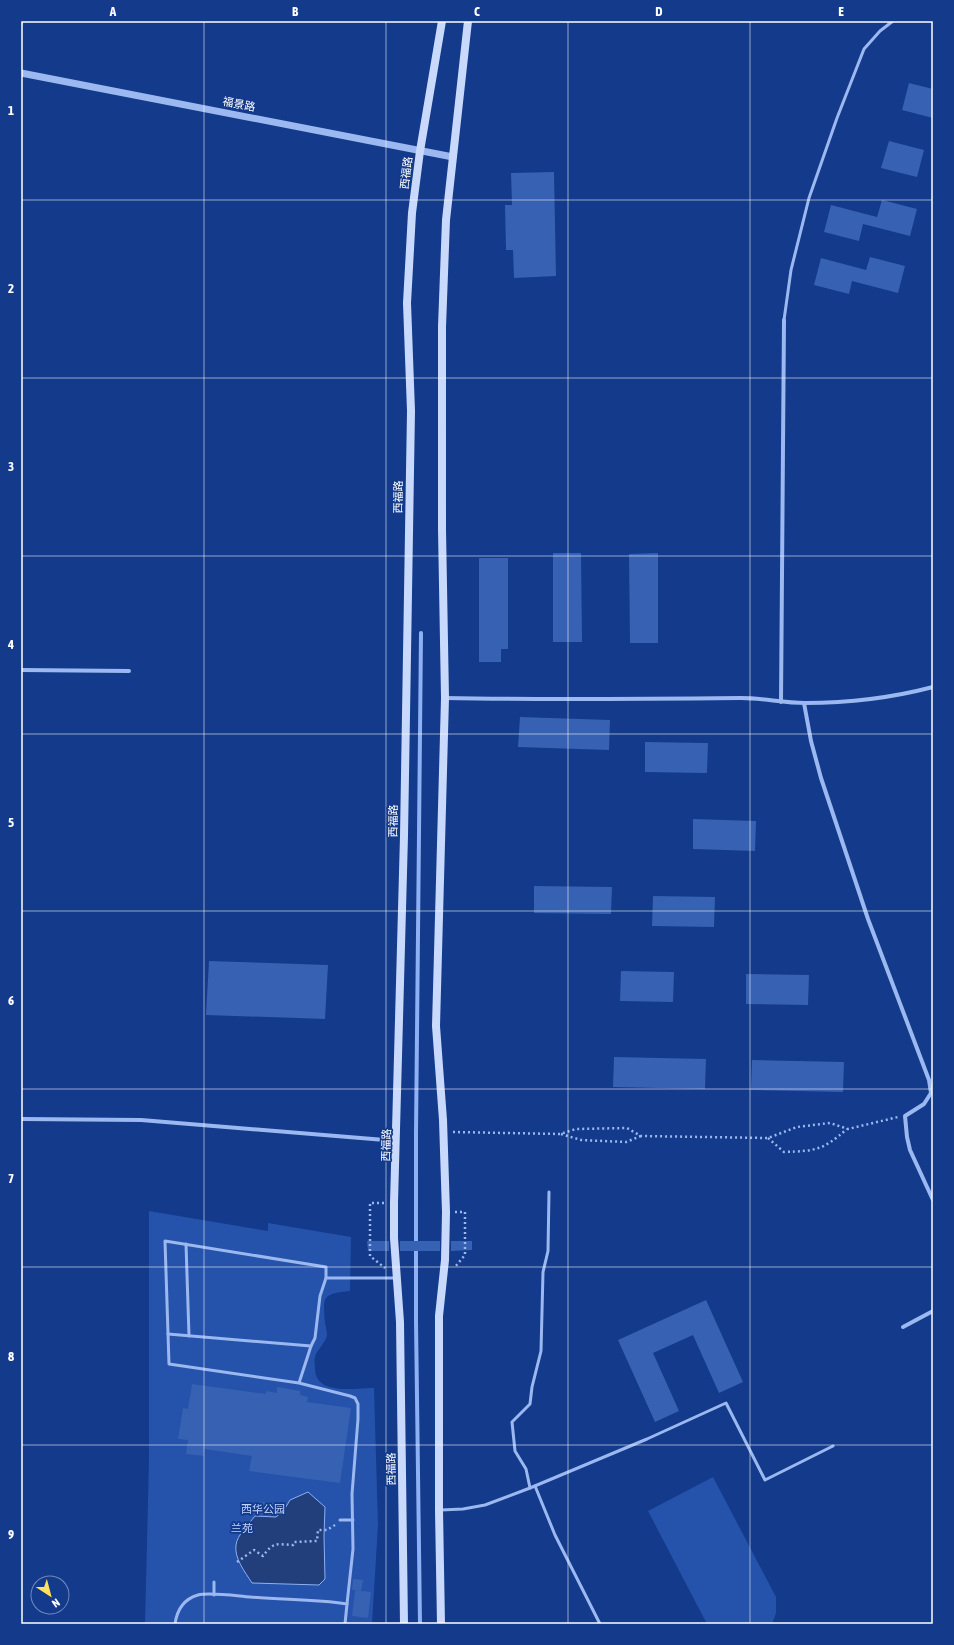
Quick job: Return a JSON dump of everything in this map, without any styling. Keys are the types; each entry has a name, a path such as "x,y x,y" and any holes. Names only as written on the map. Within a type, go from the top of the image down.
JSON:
{"main road":[{"name":"西福路","path":"404,1624 400,1322 394,1238 411,411 408,303 412,213 420,151 442,21"},
{"path":"441,1624 439,1510 439,1316 444,1260 446,1212 444,1132 436,1026 445,698 442,528 442,327 446,220 468,21"}],"street":[{"name":"福景路","path":"21,73 453,157"},
{"path":"781,702 784,320"},
{"path":"21,670 129,671"},
{"path":"445,698 559,700 759,698 781,702 804,703 870,700 906,694 933,687"},
{"path":"804,703 811,741 821,778 868,919 929,1080 931,1093 924,1104 905,1116 910,1150 933,1200"},
{"path":"21,1119 141,1120 397,1141"},
{"path":"903,1327 933,1311"}],"lane":[{"path":"784,320 791,270 809,198 837,118 864,49 880,31 893,21"},
{"path":"530,1488 526,1468 515,1451 512,1422 530,1404 532,1386 541,1352 543,1272 548,1251 548,1192"},
{"path":"299,1383 315,1338 320,1296 326,1278 326,1267 165,1241 169,1364 299,1383 350,1396 355,1398 358,1404 352,1494 353,1549 345,1624"},
{"path":"186,1244 189,1336"},
{"path":"326,1278 397,1278"},
{"path":"168,1334 311,1346"},
{"path":"439,1510 463,1509 485,1505 535,1486 647,1439 726,1403 765,1480 833,1446"},
{"path":"535,1486 554,1535 600,1624"},
{"path":"340,1520 352,1520"},
{"path":"214,1582 214,1595"},
{"path":"175,1624 177,1614 187,1600 197,1595 320,1600 347,1604"}],"path":[{"path":"768,1138 784,1152 812,1151 832,1142 848,1129 905,1116"},
{"path":"444,1132 560,1134 581,1140 626,1142 641,1136 768,1138 797,1126 830,1123 848,1129"},
{"path":"560,1134 576,1129 627,1128 641,1136"},
{"path":"370,1203 370,1256 397,1278"},
{"path":"465,1212 465,1255"},
{"path":"237,1562 254,1550 263,1556 270,1546 274,1544 293,1545 294,1542 317,1541 318,1530 327,1530"}],"green space":[{"name":"西华公园","path":"149,1211 268,1231 268,1223 351,1237 350,1291 334,1293 326,1298 324,1307 327,1335 325,1341 316,1354 315,1369 317,1378 329,1387 338,1389 374,1388 378,1525 372,1624 145,1624 149,1459"},
{"path":"713,1477 776,1597 776,1613 772,1624 707,1624 648,1511"}],"shaded area":[{"path":"308,1492 325,1507 325,1579 319,1585 252,1583 237,1555 236,1545 241,1534 255,1516 276,1517 284,1510 290,1500"}],"building":[{"path":"909,83 933,89 933,118 902,110"},
{"path":"889,141 924,150 917,177 881,168"},
{"path":"554,172 556,276 514,278 513,250 506,250 505,205 512,205 511,173"},
{"path":"882,200 917,209 910,236 863,224 859,241 824,232 831,205 877,217"},
{"path":"870,257 905,266 898,293 852,281 849,294 814,285 821,258 866,270"},
{"path":"553,553 581,553 582,642 553,642"},
{"path":"658,553 658,643 630,643 629,554"},
{"path":"479,558 508,558 508,649 501,649 501,662 479,662"},
{"path":"520,717 610,720 609,750 518,747"},
{"path":"645,742 708,743 707,773 645,772"},
{"path":"693,819 756,821 755,851 693,849"},
{"path":"534,886 612,887 611,914 534,913"},
{"path":"653,896 715,897 714,927 652,926"},
{"path":"209,961 328,965 325,1019 206,1015"},
{"path":"621,971 674,972 673,1002 620,1001"},
{"path":"746,974 809,975 808,1005 746,1004"},
{"path":"614,1057 706,1059 705,1089 613,1087"},
{"path":"752,1060 844,1062 843,1092 751,1090"},
{"path":"367,1241 389,1241 389,1251 368,1251"},
{"path":"400,1241 440,1241 440,1251 400,1251"},
{"path":"451,1241 472,1241 472,1250 451,1251"},
{"path":"706,1300 743,1382 719,1393 693,1335 653,1353 679,1411 655,1422 618,1340"},
{"path":"192,1384 266,1394 266,1391 277,1393 277,1387 300,1391 300,1395 308,1397 307,1402 351,1408 340,1483 249,1471 252,1456 204,1449 204,1456 186,1454 188,1440 178,1439 183,1408 188,1409"},
{"path":"259,1502 277,1503 276,1515 258,1513"},
{"path":"353,1579 363,1580 361,1591 371,1592 368,1618 352,1616 355,1591 359,1591 352,1590"}],"waterway":[{"path":"420,1624 416,1321 416,1134 421,633"}],"park label":[{"name":"兰苑","path":"242,1528"}]}
